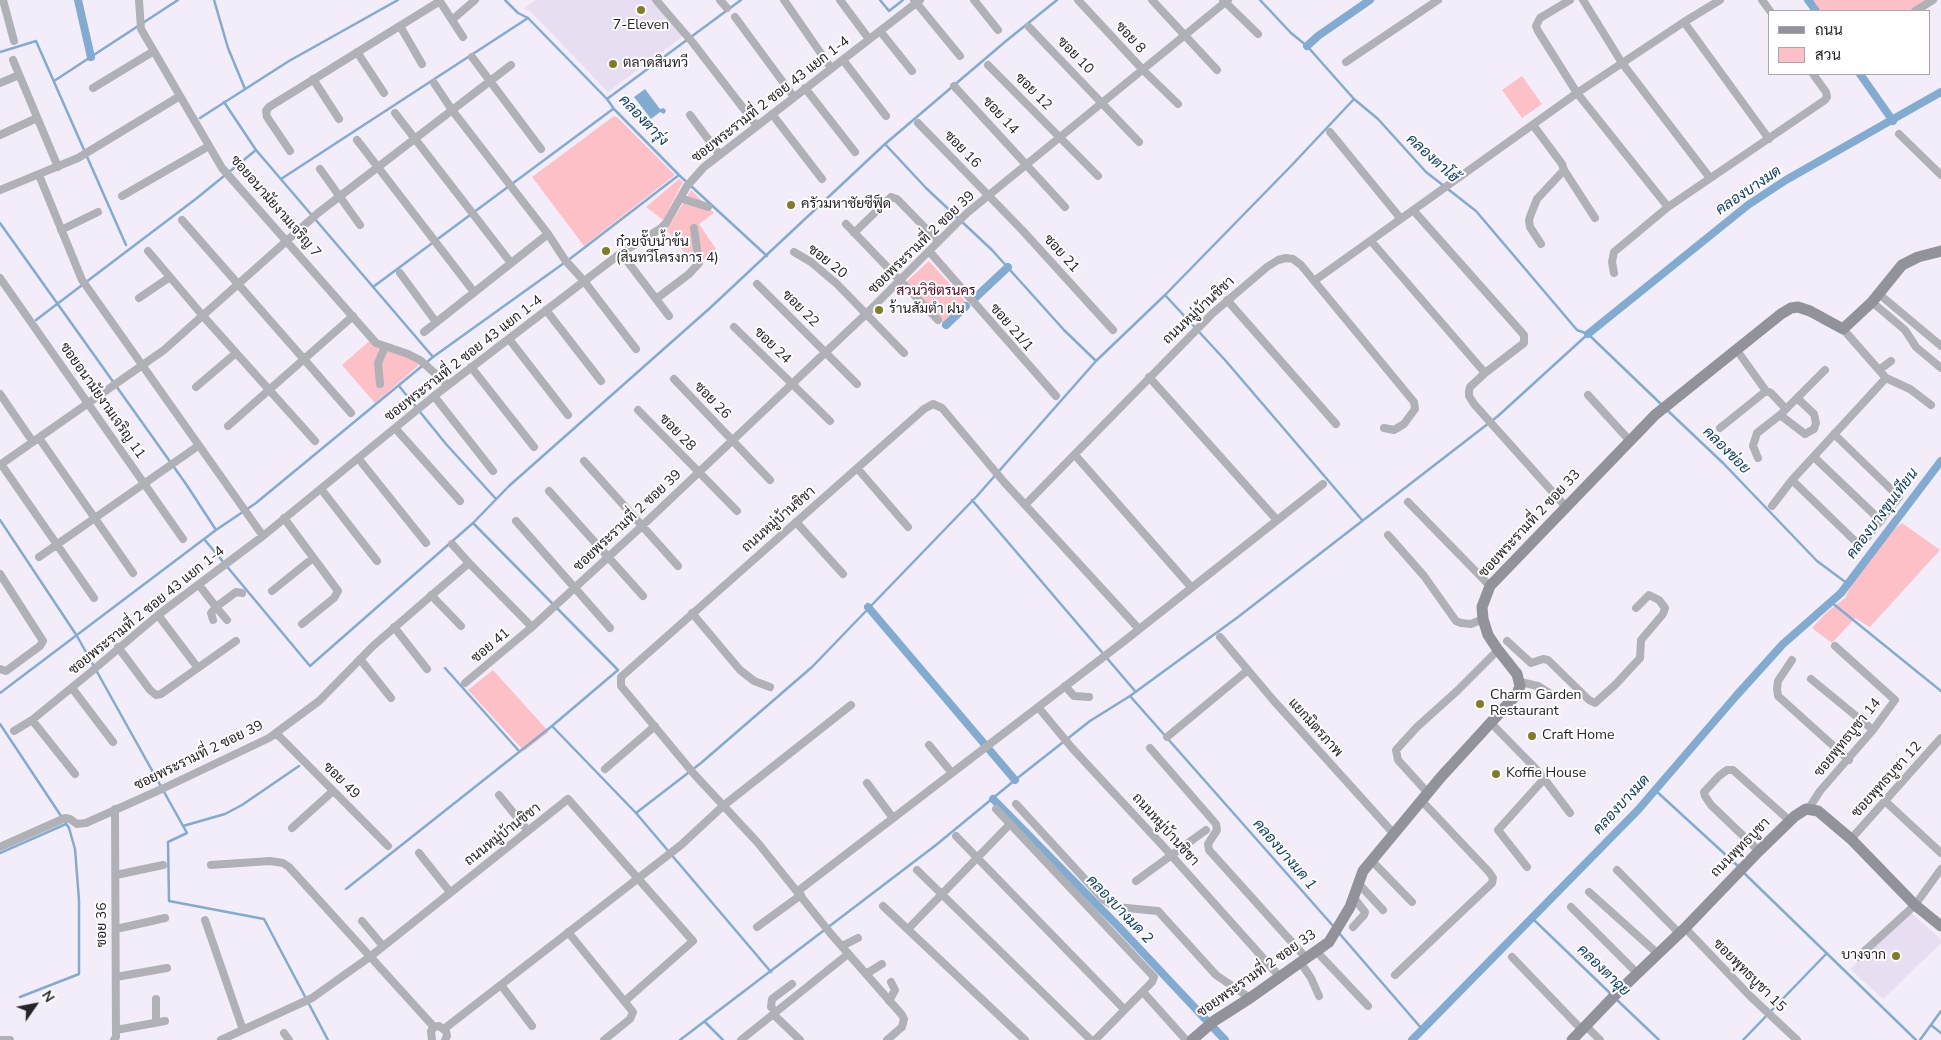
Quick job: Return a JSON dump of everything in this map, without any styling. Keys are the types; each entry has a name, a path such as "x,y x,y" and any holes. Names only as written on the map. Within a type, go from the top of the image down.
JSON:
{"street":[{"path":"3,0 14,40"},
{"name":"ซอยอนามัยงามเจริญ 7","path":"138,0 141,29 225,171 376,343 420,360 448,386"},
{"path":"290,151 267,117 266,111 269,106 439,0 463,37"},
{"path":"452,20 474,0"},
{"path":"656,0 693,43 757,126"},
{"path":"720,0 727,8"},
{"path":"784,0 831,68"},
{"path":"840,0 869,39"},
{"path":"974,0 998,30"},
{"name":"ซอย 8","path":"1078,0 1143,70 1178,104"},
{"path":"1152,0 1217,70"},
{"path":"1346,62 1438,0"},
{"path":"1570,0 1540,18 1536,26 1577,93 1668,207"},
{"path":"1583,0 1622,63 1710,178"},
{"path":"1384,428 1394,430 1404,424 1414,409 1414,402 1314,281 1577,93 1720,0"},
{"path":"1917,10 1933,0"},
{"path":"917,1 960,56"},
{"name":"ซอยพระรามที่ 2 ซอย 43 แยก 1-4","path":"14,731 32,720 92,672 98,664 118,647 263,536 471,367 620,253 666,223 686,186 695,177 720,155 917,1"},
{"path":"1225,1 1258,34"},
{"name":"ซอยพระรามที่ 2 ซอย 39","path":"532,627 642,526 866,314 967,213 1061,138 1225,1"},
{"path":"734,16 794,97"},
{"path":"1684,22 1768,139"},
{"path":"400,26 422,64"},
{"name":"ซอย 10","path":"1029,27 1139,142"},
{"path":"880,31 912,71"},
{"path":"93,88 154,51"},
{"path":"357,52 384,93"},
{"path":"472,57 541,149"},
{"path":"13,60 58,166"},
{"path":"843,60 886,116"},
{"path":"94,598 1,464 142,366 203,316 318,213 511,65"},
{"name":"ซอย 12","path":"988,65 1098,176"},
{"path":"0,83 19,75"},
{"path":"1614,273 1612,262 1614,252 1668,207 1825,100 1827,97 1826,92 1814,75"},
{"path":"313,79 339,119"},
{"path":"434,84 548,234 565,260 584,281 636,349"},
{"name":"ซอย 14","path":"954,86 1028,164 1065,207"},
{"path":"806,88 855,152"},
{"path":"0,190 78,158 180,96"},
{"path":"396,113 511,263"},
{"path":"772,114 822,179"},
{"path":"690,115 720,155"},
{"path":"0,135 37,118"},
{"name":"ซอย 16","path":"918,123 989,196"},
{"path":"1533,125 1562,164 1595,218"},
{"path":"1330,132 1401,219"},
{"path":"1899,134 1941,175"},
{"path":"357,140 474,292"},
{"path":"122,196 209,146"},
{"path":"320,169 360,225"},
{"path":"1541,244 1530,226 1530,214 1537,199 1564,170"},
{"path":"39,175 82,280 263,536"},
{"name":"ซอย 21","path":"989,196 1113,330"},
{"path":"854,233 891,197 897,200 938,241"},
{"path":"680,198 708,207"},
{"path":"1413,210 1524,335 1524,343 1485,373 1468,391 1477,406 1563,504"},
{"path":"61,230 98,212"},
{"path":"182,220 351,413"},
{"path":"846,224 938,320"},
{"path":"656,299 690,274 699,263 694,228"},
{"path":"424,332 548,234"},
{"path":"1372,241 1485,373"},
{"path":"148,250 203,316 315,441"},
{"name":"ซอย 21/1","path":"929,251 1056,396"},
{"path":"1931,405 1910,389 1886,378 1843,329 1876,298 1909,260 1941,251"},
{"name":"ซอย 20","path":"794,252 817,267 904,353"},
{"path":"620,253 669,316"},
{"name":"ถนนหมู่บ้านชิชา","path":"1025,505 1199,326 1267,267 1278,260 1293,259 1314,281"},
{"path":"400,274 436,322"},
{"path":"139,298 170,276"},
{"name":"ซอยอนามัยงามเจริญ 11","path":"0,278 183,539"},
{"name":"ซอย 22","path":"757,284 857,384"},
{"path":"1876,298 1941,346"},
{"path":"1876,298 1905,330 1916,347 1941,368"},
{"path":"1227,300 1336,424"},
{"name":"ซอยพระรามที่ 2 ซอย 33","path":"1483,620 1482,607 1490,586 1563,504 1673,399 1790,308 1798,307 1810,311 1843,329"},
{"path":"546,310 601,381"},
{"path":"228,426 353,316"},
{"name":"ซอย 24","path":"734,326 830,421"},
{"path":"509,339 568,415"},
{"path":"380,384 378,363 385,347"},
{"path":"1736,349 1766,391 1771,393 1783,412 1800,432 1805,434 1814,429 1816,423 1814,414 1797,398"},
{"path":"196,387 236,353"},
{"path":"1879,370 1891,361"},
{"path":"471,367 534,447"},
{"path":"1758,458 1753,446 1757,433 1783,412 1825,370"},
{"path":"1149,377 1276,520"},
{"path":"1772,506 1792,480 1886,378"},
{"name":"ซอย 26","path":"674,379 770,480"},
{"path":"1720,428 1766,391"},
{"path":"1588,395 1630,441"},
{"path":"434,396 493,471"},
{"path":"1,399 36,440 95,518 133,573"},
{"name":"ถนนหมู่บ้านชิชา","path":"723,806 694,774 622,686 621,677 924,409 933,404 942,408 1004,482 1139,630"},
{"name":"ซอย 28","path":"638,410 737,511"},
{"path":"395,428 460,501"},
{"path":"1792,480 1858,544 1862,544 1899,497 1834,434"},
{"path":"40,557 198,446"},
{"path":"1074,455 1191,587"},
{"path":"1814,457 1881,521"},
{"path":"358,458 426,543"},
{"path":"584,461 678,566"},
{"path":"857,468 908,527"},
{"path":"757,927 892,818 1139,630 1323,484"},
{"path":"321,489 377,561"},
{"path":"549,491 643,596"},
{"path":"1408,502 1490,586"},
{"path":"284,518 336,587 338,593 302,624"},
{"path":"516,521 610,628"},
{"path":"796,522 843,574"},
{"path":"1388,535 1424,576 1456,621 1471,624 1483,620 1488,635 1519,678 1554,696"},
{"path":"452,544 468,563 532,627"},
{"path":"272,590 314,558"},
{"name":"ซอยพระรามที่ 2 ซอย 39","path":"0,846 65,818 70,818 77,824 81,824 161,790 248,749 276,733 319,701 360,658 468,563"},
{"path":"0,574 43,641 40,646 6,671 0,669"},
{"path":"199,585 227,620"},
{"path":"213,620 211,613 216,607 236,592 242,593"},
{"path":"431,595 462,626"},
{"path":"1507,640 1530,662 1534,663 1543,659 1548,660 1589,700 1598,702 1640,658 1641,640 1666,608 1652,595 1648,596 1636,608"},
{"path":"692,613 747,676 770,687"},
{"path":"158,615 198,668"},
{"name":"ซอย 41","path":"465,683 532,627"},
{"path":"394,628 427,669"},
{"name":"แยกมิตรภาพ","path":"1220,637 1394,834"},
{"path":"118,647 156,695 161,694 236,641"},
{"name":"ซอยพุทธบูชา 14","path":"1809,808 1820,791 1849,760 1873,730 1894,698 1835,646"},
{"path":"1395,975 1492,883 1493,878 1424,796 1398,760 1396,750 1416,727 1457,691 1498,650"},
{"path":"360,658 391,698"},
{"path":"1792,660 1778,681 1778,696 1849,760"},
{"path":"1519,678 1530,662"},
{"path":"1167,737 1248,670"},
{"name":"ซอยพระรามที่ 2 ซอย 33","path":"1192,1040 1214,1021 1250,998 1277,973 1304,961 1317,952 1337,931 1354,898 1363,872 1424,796 1517,694 1519,678"},
{"path":"1811,679 1873,730"},
{"path":"1065,686 1074,696 1089,697"},
{"path":"72,688 113,742"},
{"path":"444,1029 664,858 723,806 851,704"},
{"name":"ถนนหมู่บ้านชิชา","path":"1038,707 1060,735 1277,973"},
{"path":"32,720 75,774"},
{"path":"1491,722 1544,780 1570,813"},
{"path":"605,769 654,726"},
{"name":"ซอย 49","path":"276,733 388,846"},
{"name":"ซอยพุทธบูชา 12","path":"1851,839 1941,738"},
{"path":"929,745 952,773"},
{"path":"1150,748 1216,824 1217,830 1208,844 1209,850 1304,961 1319,996"},
{"path":"1759,851 1705,796 1704,792 1719,776 1727,770 1733,770 1790,821"},
{"path":"1527,867 1498,830 1544,780"},
{"path":"867,783 892,818"},
{"path":"292,828 333,791"},
{"path":"499,796 528,831"},
{"name":"ถนนหมู่บ้านชิชา","path":"221,1040 301,1005 312,998 383,946 568,799 693,941 625,1001"},
{"path":"1885,801 1941,853"},
{"path":"1016,804 1104,900 1116,906 1158,911 1216,975 1250,998"},
{"path":"723,806 902,1015 904,1023 887,1040"},
{"path":"1809,808 1818,811 1851,839 1915,905 1941,926"},
{"name":"ถนนพุทธบูชา","path":"1572,1040 1637,973 1682,931 1759,851 1795,816 1809,808"},
{"path":"917,870 1098,1039 1124,1009 1154,980 1153,975 996,809"},
{"name":"ซอย 36","path":"114,1040 116,1030 115,810"},
{"path":"908,929 1010,824"},
{"path":"1136,881 1206,830"},
{"path":"956,836 1124,1009"},
{"path":"419,853 450,892"},
{"path":"211,865 270,861 284,863 301,879 434,1028"},
{"path":"1372,861 1412,902"},
{"path":"116,875 163,865"},
{"path":"1858,957 1915,905 1941,869"},
{"name":"ซอยพุทธบูชา 15","path":"1617,870 1797,1040"},
{"path":"1358,883 1383,910"},
{"path":"1589,892 1657,954"},
{"path":"1353,927 1365,912 1354,898"},
{"path":"883,906 1025,1040"},
{"path":"1571,907 1637,973"},
{"path":"116,929 165,918"},
{"path":"205,920 242,1030"},
{"path":"362,921 383,946"},
{"path":"568,932 631,1008 633,1016 604,1040"},
{"path":"842,946 858,938"},
{"path":"1317,952 1368,1006"},
{"path":"741,1040 848,954"},
{"path":"1512,957 1584,1028 1600,1040"},
{"path":"866,974 882,964"},
{"path":"116,977 167,968"},
{"path":"889,1001 895,990 891,982"},
{"path":"792,984 772,999 771,1007 798,1039"},
{"path":"501,985 532,1026"},
{"path":"1143,992 1186,1040"},
{"path":"116,1030 160,1022 156,999"},
{"path":"432,1040 430,1034 434,1028 439,1026 444,1029 447,1036 445,1040"},
{"path":"284,1033 289,1040"},
{"path":"0,1040 10,1040"}],"shaded area":[{"name":"ตลาดสินทวี","path":"535,0 651,0 683,36 608,92 529,10 524,9"},
{"name":"บางจาก","path":"1910,912 1941,939 1941,943 1883,999 1850,969"}],"green space":[{"path":"1811,0 1927,0 1910,10 1818,10"},
{"path":"1522,76 1542,104 1522,118 1502,90"},
{"path":"614,116 675,175 584,246 532,177"},
{"path":"679,179 683,182 663,220 646,207"},
{"path":"691,190 714,213 699,224 716,249 695,266 665,228 672,221"},
{"name":"สวนวิชิตรนคร","path":"929,261 967,303 943,324 906,282"},
{"path":"374,337 377,341 408,351 419,365 375,403 342,365"},
{"path":"1902,523 1940,550 1870,627 1855,618 1832,643 1812,628 1825,614 1845,598 1852,584 1895,528"},
{"path":"493,670 549,732 524,751 468,690"}],"water":[{"path":"645,89 660,109 664,108 666,111 664,114 660,112 651,119 634,97"}],"waterway":[{"path":"78,0 91,57"},
{"path":"54,81 178,0"},
{"path":"214,0 228,48 245,89"},
{"path":"200,118 289,61 398,0"},
{"name":"คลองตารุ่ง","path":"505,0 518,13 528,18 679,175 767,256"},
{"path":"607,99 741,0"},
{"path":"880,0 889,11 903,0"},
{"path":"204,539 310,666 473,523 509,486 710,308 885,144 1057,0"},
{"name":"คลองตาโฮ้","path":"1260,0 1291,33 1307,46 1354,99 1378,119 1426,172 1476,211 1577,330 1588,334 1662,405"},
{"path":"1307,46 1318,36 1370,0"},
{"path":"1808,0 1815,10"},
{"path":"281,179 528,18"},
{"path":"0,52 36,41 126,245"},
{"path":"1861,75 1893,121"},
{"name":"คลองบางมด","path":"1588,334 1748,205 1786,180 1941,92"},
{"path":"885,144 926,188 992,250 1064,330 1096,361 1165,295 1354,99"},
{"path":"224,102 256,150 433,357"},
{"path":"373,287 613,109"},
{"path":"36,320 197,198 256,150"},
{"path":"0,693 216,530 256,503 433,357 571,258 679,175"},
{"path":"0,223 186,484 216,530"},
{"path":"976,297 1008,267"},
{"path":"1165,295 1225,360 1362,520"},
{"path":"946,325 966,306"},
{"path":"680,1040 936,845 1090,721 1130,696 1238,617 1498,416 1588,334"},
{"path":"771,972 636,813 701,763 812,667 977,496 1096,361"},
{"path":"399,386 446,444 496,499"},
{"name":"คลองข่อย","path":"1666,409 1723,463 1817,561 1848,584"},
{"name":"คลองบางมด","path":"1412,1040 1638,810 1783,644 1841,593 1941,461"},
{"path":"972,500 1135,691"},
{"path":"0,520 77,636 187,833 168,842 169,901 264,919 328,1040"},
{"path":"473,523 618,670 552,726 636,813"},
{"path":"1831,602 1941,691"},
{"path":"868,607 1015,780"},
{"path":"445,668 519,751"},
{"name":"คลองบางมด 1","path":"1130,696 1334,927"},
{"path":"0,724 69,828 75,849 79,900 79,974 20,997"},
{"path":"346,889 552,726"},
{"path":"183,826 225,814 242,805 299,766"},
{"path":"1655,790 1739,867"},
{"name":"คลองบางมด 2","path":"993,799 1118,926 1225,1040"},
{"path":"0,853 66,824"},
{"path":"1744,873 1916,1040"},
{"name":"คลองตาฉุย","path":"1532,918 1612,995"},
{"name":"คลองบางมด 1","path":"1339,933 1422,1029"},
{"path":"1743,1040 1827,953"},
{"name":"คลองตาฉุย","path":"1616,999 1659,1040"},
{"path":"1920,1040 1941,1011"},
{"path":"705,1022 723,1040"},
{"path":"1931,1025 1941,1033"}],"place":[{"name":"7-Eleven","path":"641,10"},
{"name":"ตลาดสินทวี","path":"613,64"},
{"name":"ครัวมหาชัยซีฟู็ด","path":"791,205"},
{"name":"ก๋วยจั๊บน้ำข้น (สินทวีโครงการ 4)","path":"606,251"},
{"name":"ร้านสัมตำ ฝน","path":"879,310"},
{"name":"Charm Garden Restaurant","path":"1480,704"},
{"name":"Craft Home","path":"1532,736"},
{"name":"Koffie House","path":"1496,774"},
{"name":"บางจาก","path":"1896,956"}],"water label":[{"name":"คลองบางขุนเทียน","path":"1883,514"}]}
